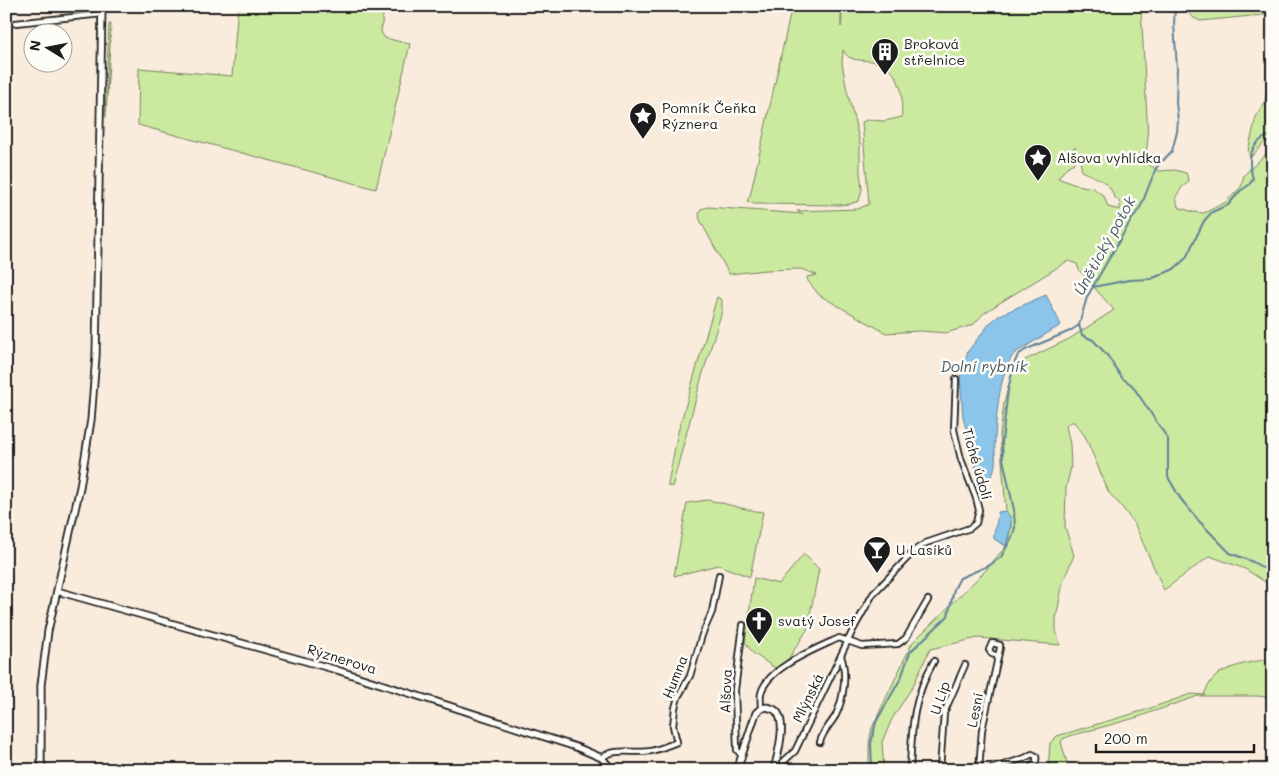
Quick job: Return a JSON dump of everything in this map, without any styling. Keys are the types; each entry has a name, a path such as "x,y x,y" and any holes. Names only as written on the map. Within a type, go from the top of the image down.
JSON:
{"street":[{"path":"43,770 41,761 41,685 48,631 80,487 91,420 96,356 102,6"},
{"path":"6,24 102,14"},
{"name":"Tiché údolí","path":"848,641 873,594 912,553 926,543 970,528 976,523 978,510 976,498 960,459 954,430 956,380"},
{"name":"Humna","path":"602,758 606,754 618,752 651,751 677,742 674,726 675,708 678,697 690,676 702,636 712,612 719,575"},
{"name":"Rýznerova","path":"57,590 336,670 576,747 602,758 612,770"},
{"path":"761,709 760,694 775,671 812,650 839,638 862,646 898,644 906,638 928,600"},
{"name":"Alšova","path":"742,756 737,750 735,690 743,625"},
{"name":"Mlýnská","path":"783,762 794,751 848,641"},
{"path":"820,742 839,707 844,673 841,656"},
{"name":"Lesní","path":"979,770 982,730 998,656"},
{"path":"910,770 912,723 916,704 923,680 934,661"},
{"name":"U Lip","path":"940,770 944,713 965,666"},
{"path":"737,770 755,715 761,709 773,709 778,712 780,718 781,744 774,770"},
{"path":"988,770 1032,754 1036,756 1035,764 1032,768 1025,758"}],"green space":[{"path":"238,6 384,6 381,32 385,38 410,44 376,189 138,125 139,68 232,76"},
{"path":"792,6 841,6 841,27 843,6 1141,6 1148,138 1145,162 1159,171 1175,170 1186,173 1189,182 1182,187 1176,197 1178,207 1204,213 1226,202 1241,187 1244,175 1273,147 1273,587 1245,569 1210,556 1164,590 1135,525 1109,493 1085,436 1074,422 1070,422 1066,426 1070,444 1071,467 1066,488 1065,527 1074,555 1063,582 1056,619 1056,631 1060,645 978,638 930,649 913,686 892,719 882,742 884,770 869,770 869,743 872,728 912,643 986,570 1006,546 1011,526 1006,511 1000,435 1004,403 1011,376 1019,363 1069,339 1114,310 1079,270 1077,264 1068,261 983,314 973,325 946,333 920,331 886,333 819,295 807,277 817,275 801,269 729,274 700,220 699,214 701,209 708,207 803,214 797,211 858,209 869,204 862,122 867,120 885,121 902,117 901,90 894,74 886,66 878,62 854,59 843,50 842,63 846,86 860,143 862,189 859,201 839,205 754,204 747,201 750,196","holes":["1075,147 1081,171 1101,180 1109,187 1119,202 1120,210 1108,207 1104,196 1093,188 1073,184 1058,178 1067,167 1074,163 1072,149"]},
{"path":"1187,6 1273,6 1273,14 1200,21 1185,10"},
{"path":"109,24 111,24 105,117"},
{"path":"1273,49 1273,139 1265,142 1250,158 1248,151 1256,117 1265,102"},
{"path":"717,297 722,300 722,311 672,487 668,486 668,483 678,432"},
{"path":"707,500 763,512 750,577 718,565 674,576 687,503"},
{"path":"804,554 819,569 807,630 787,661 782,666 775,668 753,653 745,642 754,578 779,584"},
{"path":"1273,659 1273,698 1257,696 1198,696 1135,718 1070,736 1061,742 1069,770 1048,770 1050,743 1057,736 1142,711 1191,694 1204,695 1212,680 1225,670 1246,663"}],"water":[{"name":"Dolní rybník","path":"1046,295 1061,325 1015,353 1010,360 1002,381 998,406 994,468 991,477 981,476 976,468 963,417 960,377 968,351 990,323 1000,315"},
{"path":"1006,511 1011,518 1011,526 1006,546 994,539 994,536 998,512"}],"waterway":[{"name":"Únětický potok","path":"872,770 871,743 876,722 901,678 910,652 948,616 954,589 960,578 990,565 1001,557 1012,537 1015,528 1014,510 1003,459 1002,442 1008,390 1018,355 1079,325 1087,297 1141,206 1156,168 1172,151 1178,120 1176,103 1175,6"},
{"path":"1176,12 1184,6"},
{"path":"1093,287 1129,280 1151,279 1174,269 1186,258 1204,221 1212,212 1228,205 1240,191 1249,185 1253,179 1250,164 1251,153 1259,141 1273,135"},
{"path":"1079,325 1082,335 1093,340 1107,355 1122,378 1132,385 1168,439 1168,477 1180,498 1230,553 1253,562 1273,574"}],"place":[{"name":"Broková střelnice","path":"885,76"},
{"name":"Pomník Čeňka Rýznera","path":"643,140"},
{"name":"Alšova vyhlídka","path":"1038,182"},
{"name":"U Lasíků","path":"877,574"},
{"name":"svatý Josef","path":"759,645"}]}
